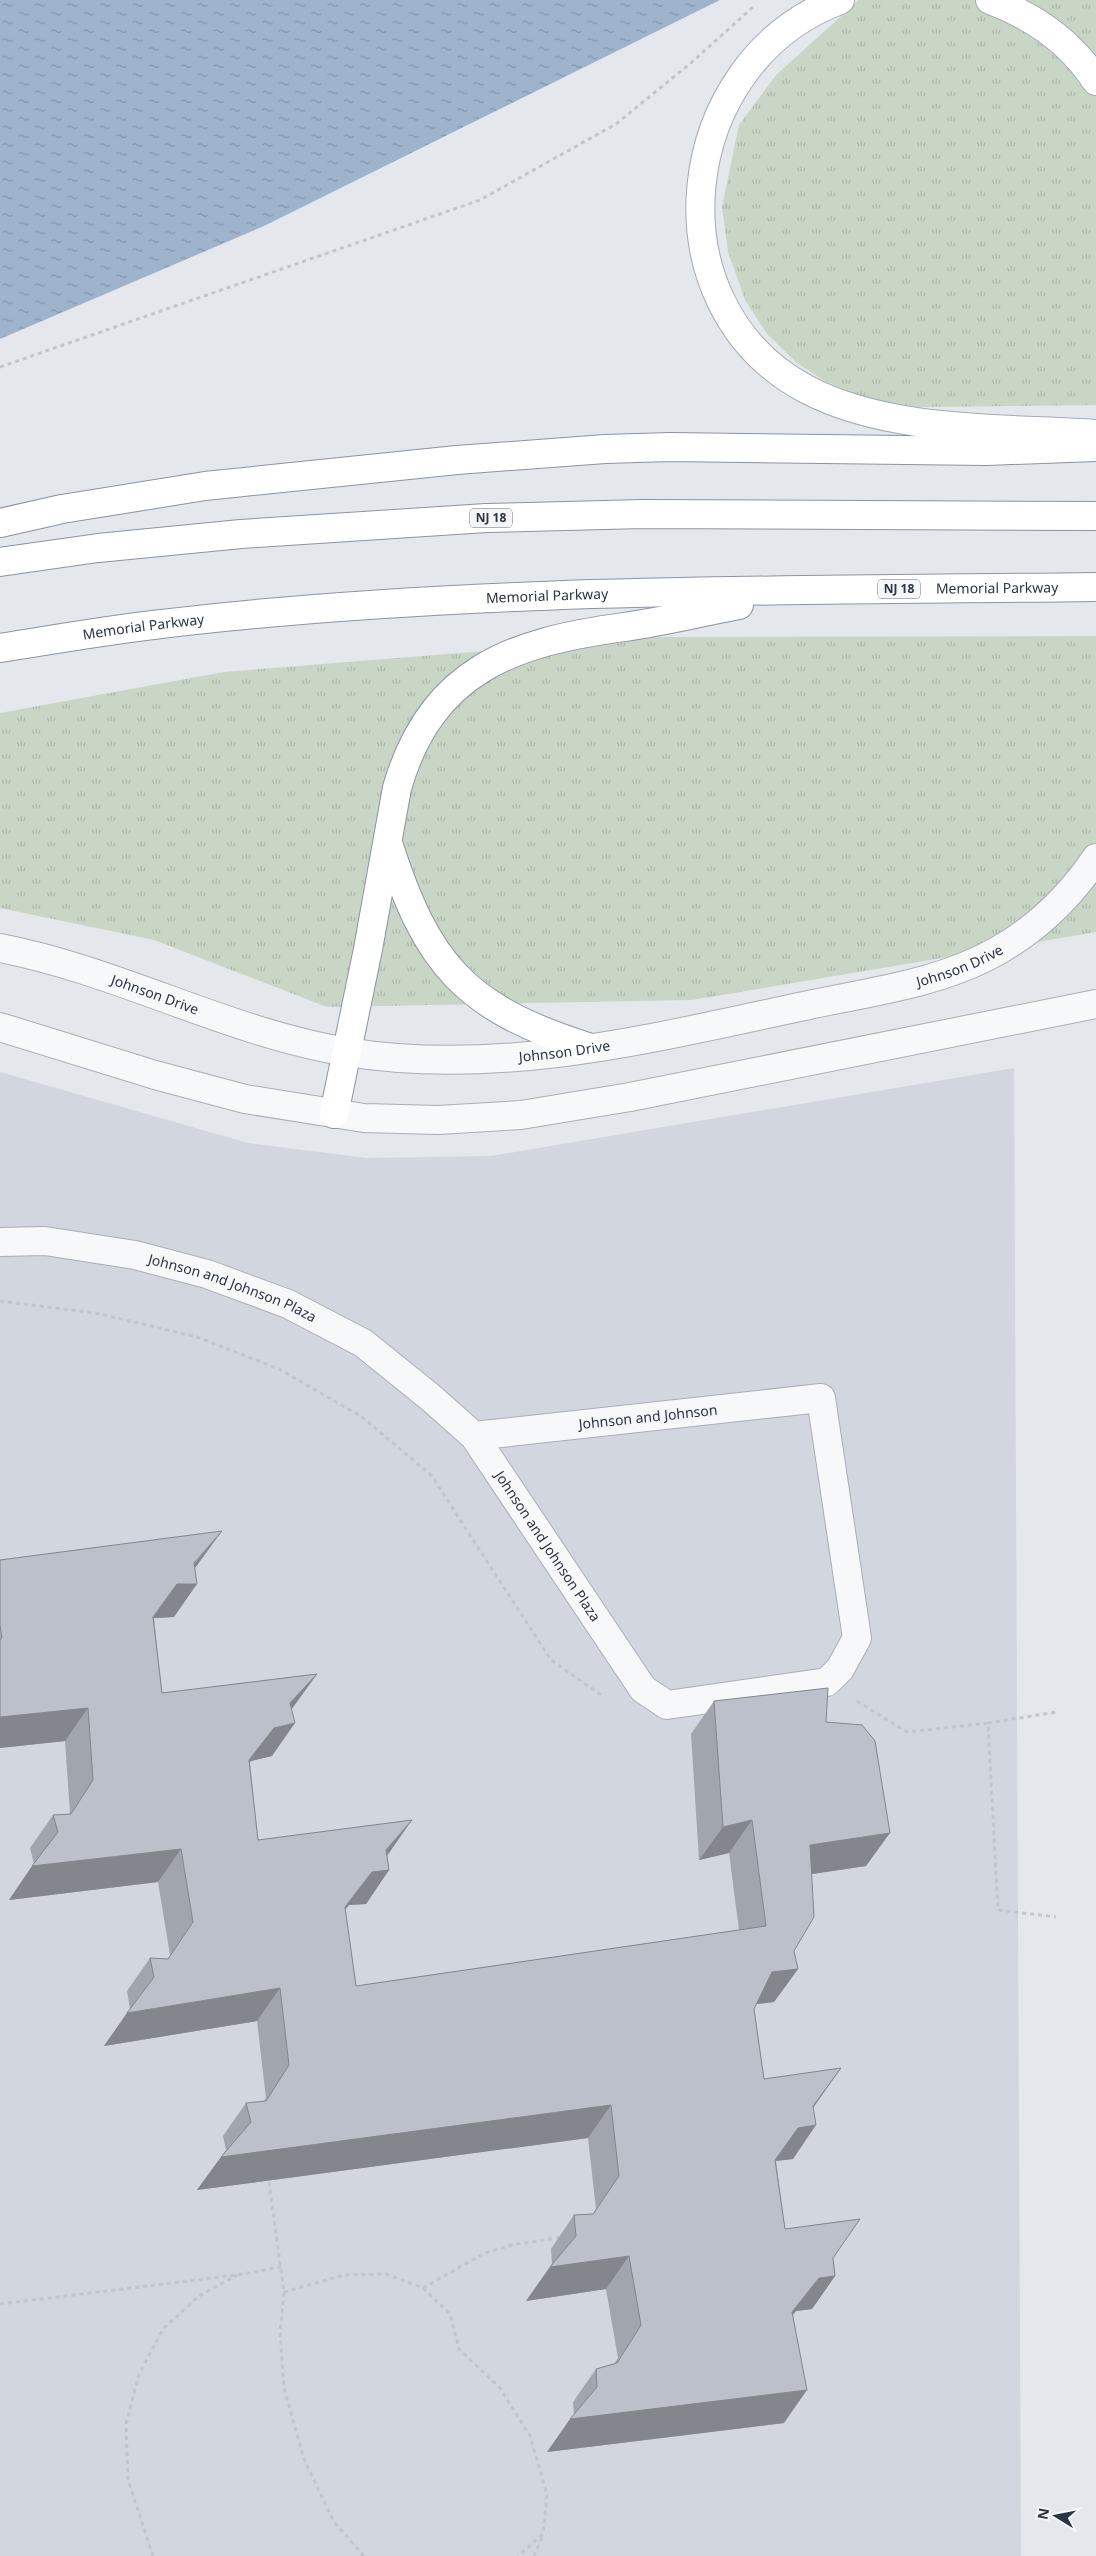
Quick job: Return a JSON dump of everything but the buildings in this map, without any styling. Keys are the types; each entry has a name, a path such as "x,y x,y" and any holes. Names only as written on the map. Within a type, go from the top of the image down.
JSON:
{"main road":[{"path":"840,0 793,24 766,46 724,102 710,137 702,171 699,207 702,241 710,274 722,305 759,354 781,374 807,390 834,401 893,418 988,439 1096,447"},
{"path":"990,0 1013,8 1039,24 1084,62 1096,81"},
{"path":"0,523 62,509 205,486 457,460 605,449 988,439 1096,434"},
{"name":"NJ 18","path":"0,562 98,548 232,535 486,518 643,514 1096,516"},
{"name":"Memorial Parkway","path":"0,648 152,625 320,608 502,597 814,590 1096,587"},
{"path":"334,1114 368,949 386,839 397,788 404,763 415,739 429,717 447,695 492,662 518,650 569,635 625,627 814,590"},
{"path":"386,839 422,931 439,957 458,978 478,997 523,1024 588,1047"}],"street":[{"name":"Johnson Drive","path":"0,948 71,966 248,1028 346,1052 421,1060 508,1058 667,1035 908,984 943,974 992,953 1023,934 1067,895 1096,858"},
{"path":"0,1027 202,1088 245,1099 334,1114 398,1120 521,1115 723,1080 1096,1004"},
{"name":"Johnson and Johnson Plaza","path":"0,1242 45,1241 135,1255 207,1274 288,1304 363,1343 430,1396 474,1436 643,1689 666,1705 827,1682"},
{"name":"Johnson and Johnson","path":"474,1436 821,1398 857,1638 840,1669 827,1682"}],"path":[{"path":"0,367 480,200 616,124 759,4"},
{"path":"0,1302 95,1313 197,1337 279,1369 362,1417 431,1475 552,1660 595,1693 611,1700"},
{"path":"827,1682 907,1732 988,1723 1057,1712"},
{"path":"988,1723 998,1910 1056,1917"},
{"path":"269,2182 284,2292 280,2332 284,2388 304,2459 334,2522 364,2556"},
{"path":"423,2288 485,2253 512,2244 569,2236"},
{"path":"0,2304 237,2275 281,2266"},
{"path":"284,2292 344,2275 386,2274 423,2288 450,2314 458,2349 500,2388 530,2436 547,2496 543,2534 534,2556"},
{"path":"153,2556 128,2480 126,2424 139,2374 163,2329 200,2296 237,2275"},
{"path":"518,2556 543,2534"}],"shaded area":[{"path":"1014,1068 1021,2556 0,2556 0,1072 248,1143 366,1158 491,1156"}],"green space":[{"path":"859,0 1096,0 1096,405 918,407 868,399 825,381 797,363 767,334 745,300 728,252 722,207 739,125 776,75"},
{"path":"1096,636 1096,932 692,1000 327,1007 154,940 0,908 0,713 224,672 657,637"}],"water":[{"path":"0,0 720,0 264,226 0,339"}]}
